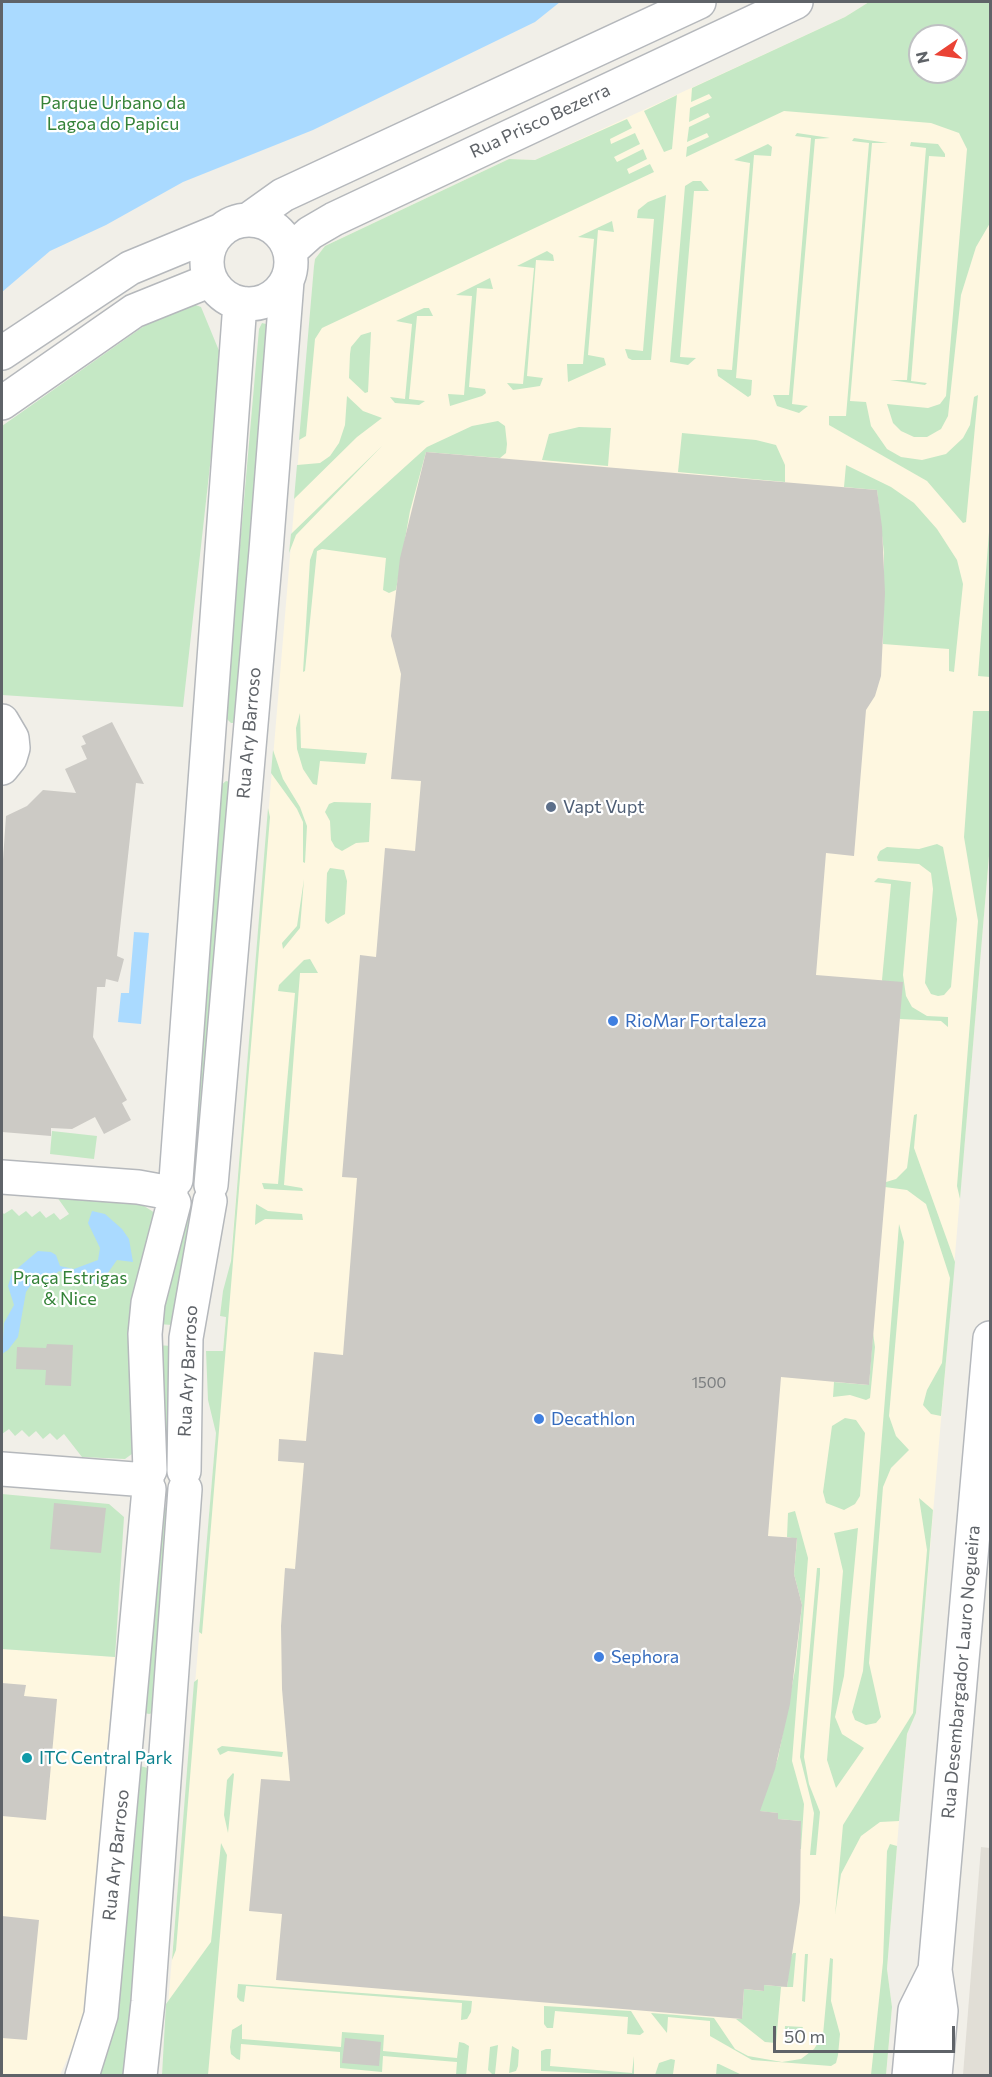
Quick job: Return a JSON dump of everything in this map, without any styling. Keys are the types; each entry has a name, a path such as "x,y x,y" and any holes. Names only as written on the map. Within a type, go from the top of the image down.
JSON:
{"street":[{"path":"2,353 130,268 235,225 262,222 274,228 284,238 288,266 267,300 254,304 240,303 223,295 211,280 207,262 211,244 235,225 283,195 699,2"},
{"name":"Rua Prisco Bezerra","path":"288,266 310,233 334,219 796,2"},
{"name":"Rua Ary Barroso","path":"140,2076 169,1737 184,1480 188,1321 210,1193 246,754 266,551 288,266"},
{"path":"2,403 134,311 211,280"},
{"name":"Rua Ary Barroso","path":"82,2076 101,2015 129,1733 148,1480 145,1334 148,1303 174,1192 210,746 240,303"},
{"path":"2,721 12,738 13,748 10,758 2,768"},
{"path":"210,746 246,754"},
{"path":"2,1177 138,1187 174,1192 181,1175 195,1172 207,1179 210,1193"},
{"name":"Rua Desembargador Lauro Nogueira","path":"935,2076 941,2011 935,1970 985,1466 990,1338"},
{"path":"2,1469 148,1480 153,1495 167,1501 181,1495 184,1480"},
{"path":"129,1733 169,1737"},
{"name":"Rua Desembargador Lauro Nogueira","path":"909,2076 915,2010 935,1970"}],"shaded area":[{"name":"RioMar Fortaleza","path":"869,2 990,2 990,844 916,1713 907,1734 899,1821 887,1969 892,2007 886,2075 162,2076 315,259 325,246 509,159 535,160 845,17"},
{"path":"2,1649 115,1657 84,2022 60,2075 2,2075"},
{"path":"981,1847 990,1848 990,2075 963,2075"}],"green space":[{"path":"869,2 990,2 990,223 976,247 961,295 948,416 941,429 927,437 914,437 901,431 893,423 887,404 928,408 940,404 946,396 967,149 959,133 931,123 784,111 686,157 687,147 709,137 707,133 687,142 689,127 710,117 708,113 689,122 690,108 712,98 709,94 691,102 692,88 845,17"},
{"path":"677,95 672,149 664,152 644,111"},
{"path":"627,119 632,128 610,139 611,144 635,133 640,144 614,157 617,162 643,149 647,159 627,169 629,174 650,164 654,172 322,328 315,339 306,436 299,440 314,266 315,259 325,246 509,159 535,160"},
{"path":"797,133 830,138 815,139 792,404 808,406 799,413 777,406 773,395 789,395 811,138 795,136"},
{"path":"854,138 888,143 872,143 850,401 866,402 871,426 887,449 901,457 922,460 946,454 963,438 970,425 974,397 978,395 966,522 963,523 927,481 829,425 829,416 846,416 869,143 852,141"},
{"path":"911,142 938,144 945,154 945,157 929,156 911,381 927,383 925,385 890,380 907,380 926,148 910,146"},
{"path":"768,144 772,147 771,156 754,155 736,378 752,380 751,395 748,397 718,376 717,369 732,370 750,163 734,160"},
{"path":"693,181 701,181 709,191 694,191 680,357 696,358 688,365 670,362 685,186"},
{"path":"666,195 651,360 632,360 628,358 625,349 643,351 654,219 637,218 638,210 648,202"},
{"path":"612,221 614,232 598,230 588,355 604,358 606,365 568,382 567,364 583,364 594,239 578,237"},
{"path":"547,251 553,255 554,261 536,260 527,376 543,378 540,386 513,390 507,383 523,384 534,268 517,266"},
{"path":"490,278 493,289 477,288 469,387 485,389 486,393 450,406 448,394 464,395 472,296 456,295"},
{"path":"193,304 201,307 222,358 183,707 2,695 2,426 144,326"},
{"path":"424,308 429,308 433,316 417,316 409,399 425,401 419,405 395,403 390,397 405,399 412,324 396,321"},
{"path":"262,323 270,325 235,723 231,723 225,717 259,329"},
{"path":"371,332 368,392 365,393 349,378 350,354 351,347 361,335"},
{"path":"347,396 363,411 382,418 357,437 294,499 297,465 320,463 330,456 339,443 345,425"},
{"path":"498,421 505,426 507,444 506,453 500,458 426,452 410,511 396,590 389,593 383,590 386,558 322,549 317,551 305,671 303,672 310,560 314,549 427,447 472,426"},
{"path":"579,427 611,428 608,466 542,460 549,434"},
{"path":"682,433 756,440 776,445 785,465 785,482 678,472"},
{"path":"382,446 296,535 289,553 291,534"},
{"path":"846,465 891,487 914,503 937,529 957,560 963,584 954,672 949,671 949,649 883,644 884,553 877,490 844,487"},
{"path":"990,519 990,677 978,676"},
{"path":"973,711 990,711 990,844 960,1199 957,1186 978,921 964,837"},
{"path":"300,713 301,748 367,753 365,764 320,761 317,785 313,784 303,769 297,749 296,728"},
{"path":"273,750 283,779 300,807 307,826 305,863 303,862 303,822 297,809 271,773"},
{"path":"226,781 230,782 196,1167 191,1166 220,786"},
{"path":"334,802 371,803 369,842 356,843 342,851 335,847 331,840 330,821 325,812 329,804"},
{"path":"268,808 270,817 202,1634 199,1632 216,1433 208,1400 206,1351 223,1351 226,1317 220,1316 223,1291 231,1261"},
{"path":"937,844 943,847 957,919 951,987 944,995 938,996 931,994 925,983 933,889 931,873 919,864 878,861 877,857 880,851 887,847 919,849"},
{"path":"330,868 344,870 347,881 345,914 328,924 325,921 327,873"},
{"path":"878,878 911,882 903,975 906,996 912,1007 927,1016 948,1017 948,1027 941,1021 900,1019 882,980 891,884 874,882"},
{"path":"304,879 300,928 283,949 282,943 297,926"},
{"path":"310,959 318,973 300,973 284,1185 302,1188 303,1191 264,1189 262,1183 278,1184 295,993 278,991 279,985 304,960"},
{"path":"917,1114 914,1148 955,1262 941,1416 931,1414 923,1405 927,1390 942,1363 950,1278 926,1204 907,1190 885,1187 886,1182 896,1179 907,1168 914,1115"},
{"path":"52,1131 97,1136 94,1159 50,1154"},
{"name":"Praça Estrigas & Nice","path":"57,1197 141,1204 155,1213 136,1451 125,1459 82,1457 64,1434 57,1440 50,1433 43,1439 36,1431 29,1437 22,1430 15,1436 9,1429 2,1434 2,1212 4,1214 12,1209 19,1216 26,1211 32,1217 40,1211 46,1218 54,1213 60,1220 69,1214"},
{"path":"256,1204 268,1211 302,1214 303,1220 265,1219 255,1225"},
{"path":"192,1219 172,1325 158,1324 183,1222"},
{"path":"899,1224 904,1242 889,1416 896,1436 909,1450 891,1468 883,1487 869,1663 881,1717 876,1723 866,1725 855,1720 852,1712 863,1671"},
{"path":"873,1333 875,1347 870,1398 866,1400 850,1395 833,1397 834,1382 869,1385"},
{"path":"157,1345 171,1346 168,1455 166,1455"},
{"path":"845,1418 856,1420 865,1433 860,1496 855,1504 844,1510 826,1503 823,1492 832,1426"},
{"path":"2,1494 109,1504 124,1517 115,1657 2,1649"},
{"path":"919,1498 933,1510 916,1713 907,1734 899,1821 880,1822 861,1836 841,1874 835,1915 843,1825 913,1713 927,1550"},
{"path":"164,1507 170,1510 153,1713 149,1714 145,1713 160,1510"},
{"path":"795,1511 808,1558 792,1761 804,1804 801,1849 799,1849 801,1821 778,1819 778,1813 758,1811 778,1758 795,1670 802,1605 794,1574 797,1539 787,1537 788,1513"},
{"path":"858,1528 844,1676 835,1717 842,1734 864,1748 836,1788 827,1760 843,1571 834,1533"},
{"path":"817,1568 820,1568 820,1574 804,1757 809,1784 820,1812 816,1855 810,1855 814,1813 800,1757"},
{"path":"198,1679 176,1950 172,1960 194,1682"},
{"path":"222,1746 283,1752 282,1757 228,1751 220,1755 217,1749"},
{"path":"140,1766 148,1768 150,1773 125,2075 90,2076"},
{"path":"233,1773 228,1833 224,1815 227,1780"},
{"path":"221,1843 227,1855 208,2075 162,2075 166,2004 211,1942"},
{"path":"890,1844 897,1846 887,1969 892,2007 886,2075 871,2075 883,1962 887,1851"},
{"path":"793,1953 796,1953 793,1987 787,1987 790,1958"},
{"path":"805,1954 808,1954 805,2002 802,2001"},
{"path":"830,1958 833,1959 831,2001 840,2034 836,2063 831,2066 752,2060 710,2036 710,2021 668,2017 667,2033 651,2013 714,2018 735,2049 748,2056 782,2062 801,2059 814,2049 823,2035"},
{"path":"238,1984 472,2001 471,2012 467,2019 461,2020 462,2003 246,1986 244,2002 237,1997"},
{"path":"764,1985 787,1987 781,1987 776,2043 765,2042 736,2019 742,2019 744,1989 764,1991"},
{"path":"544,2006 631,2011 644,2032 640,2035 627,2034 628,2017 555,2011 553,2028 547,2028 544,2024"},
{"path":"242,2024 242,2039 341,2047 342,2032 384,2035 383,2051 457,2058 459,2042 464,2043 469,2046 466,2076 456,2075 457,2062 383,2056 382,2072 340,2068 340,2052 241,2044 240,2060 231,2054 230,2047 232,2030"},
{"path":"785,2026 803,2027 798,2038 784,2043"},
{"path":"498,2045 495,2074 492,2074 488,2070 490,2047"},
{"path":"512,2046 519,2050 518,2066 516,2071 509,2073"},
{"path":"551,2049 550,2066 632,2073 634,2056 634,2075 541,2071 541,2051"},
{"path":"675,2060 673,2074 682,2075 655,2075 659,2063"},
{"path":"717,2064 719,2064 742,2075 716,2075"}],"water":[{"name":"Parque Urbano da Lagoa do Papicu","path":"2,2 560,2 535,22 313,130 183,182 106,225 50,251 2,292"},
{"path":"134,932 149,933 141,1024 118,1022 121,993 129,993"},
{"path":"92,1211 105,1214 122,1229 129,1239 133,1262 117,1260 102,1281 95,1284 84,1282 73,1275 59,1271 49,1280 33,1282 26,1292 18,1337 2,1354 4,1323 14,1305 8,1286 12,1273 38,1251 51,1252 56,1255 60,1266 74,1269 98,1260 100,1248 88,1223"}],"building":[{"path":"426,452 877,490 882,527 885,593 881,676 875,696 866,710 854,856 826,853 816,975 903,982 869,1385 781,1377 768,1536 797,1538 794,1574 802,1605 790,1704 775,1769 760,1811 778,1813 778,1819 801,1821 800,1902 787,1987 764,1985 764,1991 744,1989 742,2019 276,1980 282,1914 249,1911 261,1779 290,1781 282,1689 281,1626 285,1568 295,1569 304,1463 278,1461 279,1439 306,1441 314,1352 343,1355 357,1178 342,1177 360,955 376,957 385,848 415,851 421,781 391,779 401,674 391,636 400,558"},
{"path":"112,722 144,784 136,783 117,956 124,959 118,982 106,979 105,987 97,987 93,1037 127,1100 122,1103 131,1120 104,1134 95,1117 72,1129 51,1128 51,1136 2,1132 2,874 6,816 27,806 43,790 76,793 65,769 87,759 81,746 86,744 82,736"},
{"path":"47,1344 73,1345 71,1386 45,1385 46,1370 16,1369 17,1347 46,1348"},
{"path":"54,1503 106,1508 101,1553 50,1549"},
{"name":"ITC Central Park","path":"2,1683 26,1685 24,1696 57,1699 46,1820 2,1816"},
{"path":"2,1916 39,1920 27,2040 2,2038"},
{"path":"345,2038 381,2042 379,2066 342,2063"}],"place":[{"name":"Vapt Vupt","path":"551,807"},
{"name":"RioMar Fortaleza","path":"613,1021"},
{"name":"Decathlon","path":"539,1419"},
{"name":"Sephora","path":"599,1657"},
{"name":"ITC Central Park","path":"27,1758"}]}
